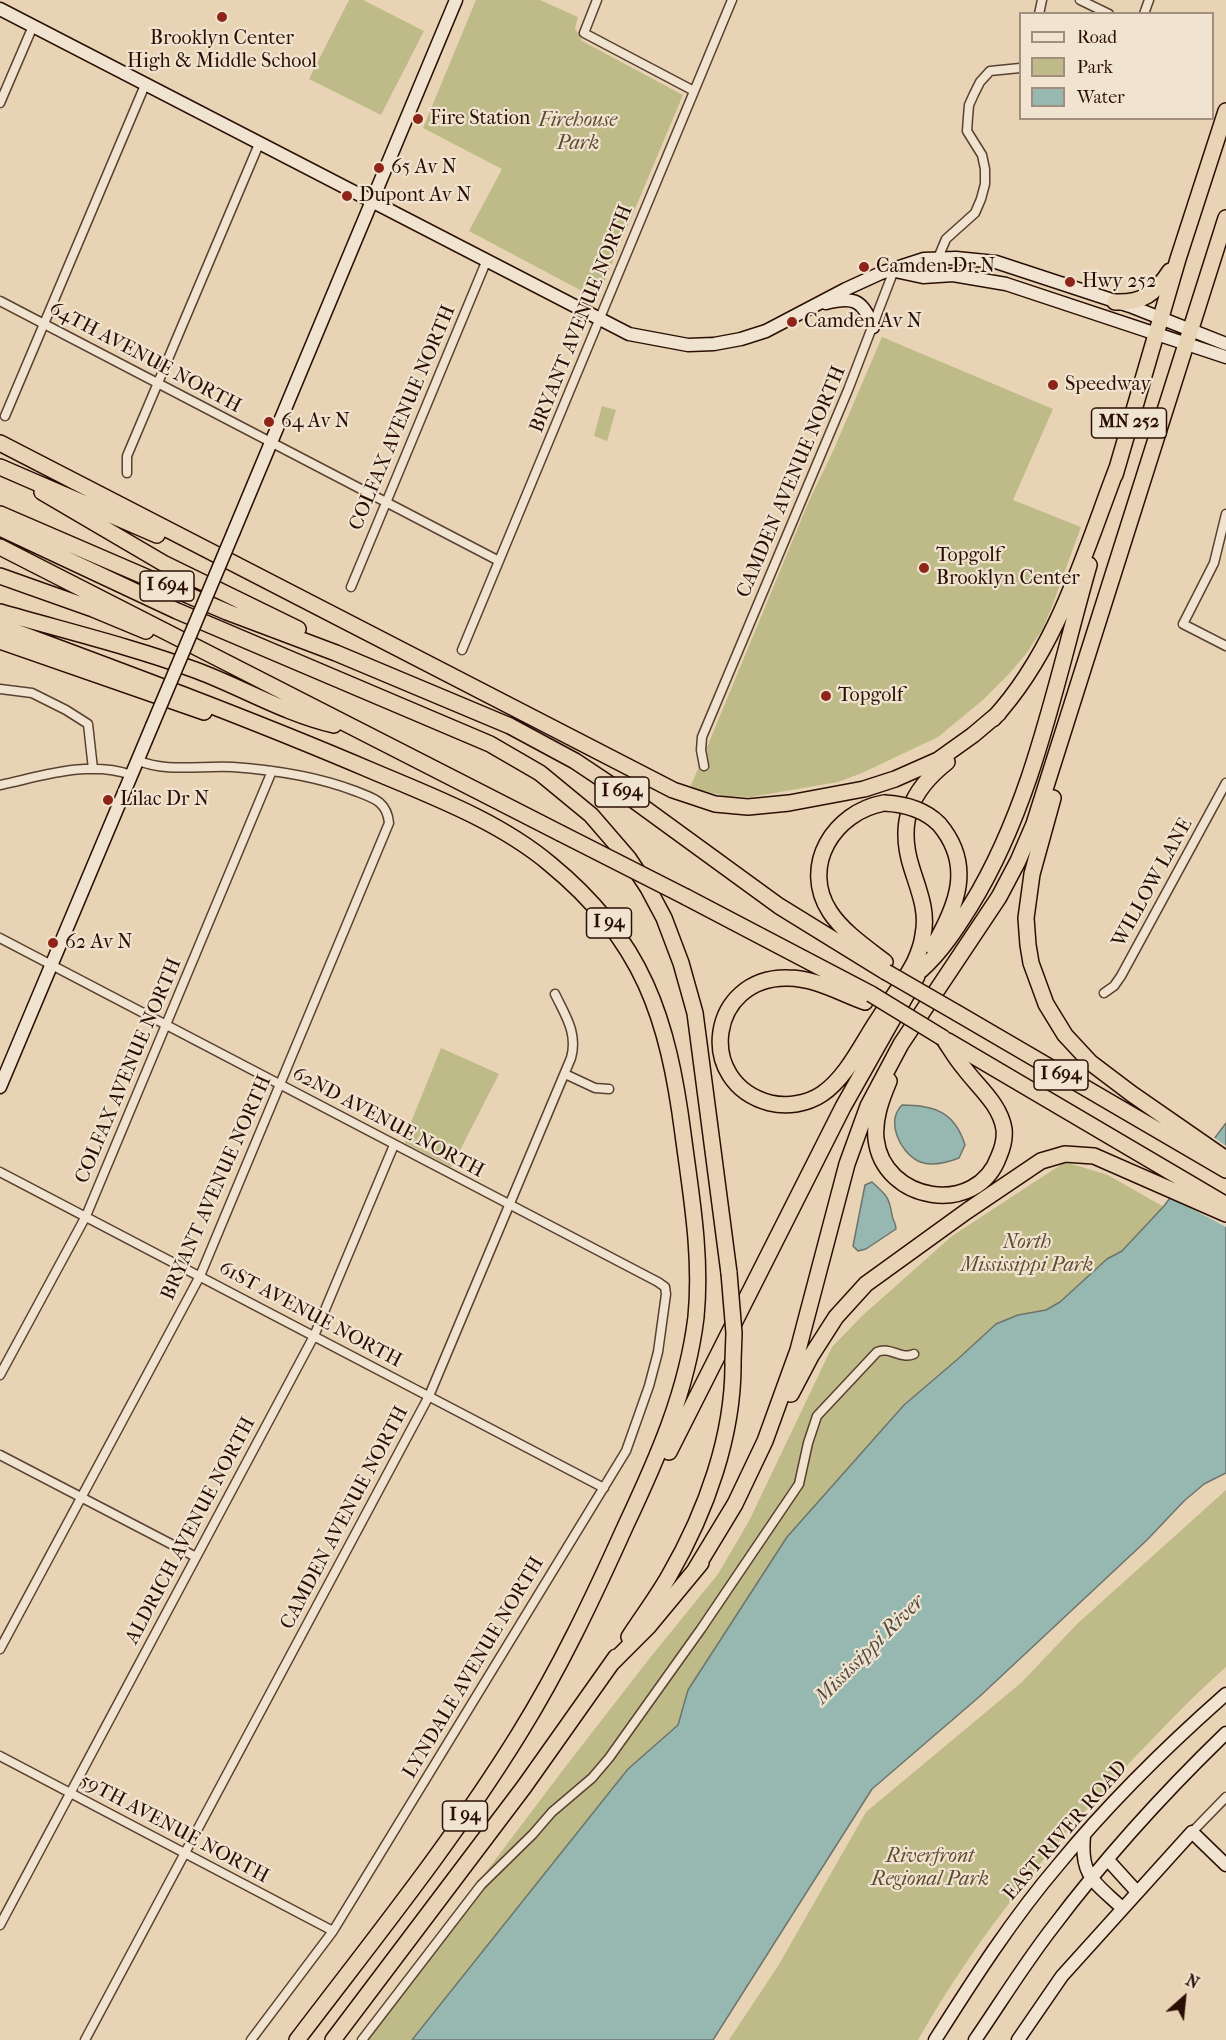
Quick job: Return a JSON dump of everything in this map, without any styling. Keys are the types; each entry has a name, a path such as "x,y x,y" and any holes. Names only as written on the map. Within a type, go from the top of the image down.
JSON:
{"highway":[{"name":"MN 252","path":"1117,468 1178,259 1226,111"},
{"name":"MN 252","path":"1095,634 1226,218"},
{"path":"1115,302 1130,303 1149,296 1161,284 1178,259"},
{"path":"0,443 673,789 704,801 726,806 775,805 843,794 885,783 915,771 947,754 999,713"},
{"path":"0,468 120,518 351,624"},
{"path":"0,468 164,563 294,627 336,653"},
{"path":"868,998 804,979 776,978 755,984 737,997 723,1020 720,1042 723,1062 733,1079 754,1097 775,1104 797,1103 813,1098 827,1090 838,1078 911,968 921,945 925,926 924,913 905,841 906,822 910,808 929,777 977,737 1023,683 1047,642 1117,468"},
{"path":"921,970 942,949 970,906 998,854 1015,815 1047,719 1117,468"},
{"name":"I 694","path":"0,514 227,612 336,653 510,726 575,761 632,798 779,906 1226,1170"},
{"name":"I 94","path":"0,528 217,628 490,744 540,773 591,815 624,853 648,888 664,918 681,963 695,1013 729,1273 734,1333 732,1387 715,1472 702,1508 670,1574 611,1664 524,1787 333,2040"},
{"name":"I 694","path":"0,547 686,897 868,998 894,1007 1226,1205"},
{"path":"0,576 111,616 257,679"},
{"path":"0,612 168,661 226,683 305,718 357,731"},
{"name":"I 94","path":"0,626 189,695 284,733 505,832 539,855 573,883 612,927 633,958 658,1010 669,1046 696,1221 698,1254 696,1316 685,1378 670,1425 604,1574 558,1668 517,1737 480,1795 422,1876 297,2040"},
{"path":"695,1570 735,1504 765,1441 798,1350 847,1164 868,1106 897,1050 992,909 1024,848 1041,803 1095,634"},
{"path":"1095,634 1031,880 1026,918 1033,971 1046,1004 1071,1042 1101,1071 1226,1159"},
{"path":"0,641 259,732 284,733"},
{"path":"604,1574 694,1404 843,1107 950,916 959,888 960,875 952,843 939,824 925,813 913,808 884,803 855,813 836,829 823,851 820,875 823,894 831,914 888,969"},
{"path":"943,1038 994,1105 1002,1123 1004,1137 997,1163 984,1181 968,1190 944,1196 921,1191 898,1179 882,1158 877,1146 876,1131 879,1108 892,1073 950,971"},
{"path":"611,1664 653,1621 716,1544 759,1468 795,1384 811,1356 836,1317 866,1284 1022,1173 1049,1158 1065,1154 1087,1154 1114,1163 1226,1214"}],"street":[{"path":"0,1087 456,0"},
{"path":"597,0 584,33 694,91"},
{"name":"BRYANT AVENUE NORTH","path":"462,650 732,0"},
{"path":"1080,0 1105,12"},
{"path":"0,9 629,334 688,345 714,344 741,339 766,331 863,280 924,259 956,258 996,262 1160,318 1226,357"},
{"path":"0,104 33,26"},
{"path":"938,258 946,239 975,213 985,184 982,155 967,131 969,105 980,82 990,71 1019,68"},
{"path":"4,416 145,85"},
{"path":"127,473 127,456 259,144"},
{"name":"COLFAX AVENUE NORTH","path":"351,587 486,262"},
{"path":"894,270 923,277 953,275 1006,284 1156,334 1226,344"},
{"name":"CAMDEN AVENUE NORTH","path":"704,766 701,750 702,737 873,327 894,270"},
{"path":"816,305 850,300 862,305 873,327"},
{"name":"64TH AVENUE NORTH","path":"0,301 499,561"},
{"path":"1226,514 1214,563 1183,624 1226,646"},
{"path":"0,689 32,693 88,724 93,769"},
{"path":"137,760 157,767 234,767 272,771"},
{"path":"0,785 64,771 93,769 107,769 131,776"},
{"name":"BRYANT AVENUE NORTH","path":"0,1649 200,1276 389,823 386,808 370,797 303,775 272,771"},
{"name":"COLFAX AVENUE NORTH","path":"0,1375 86,1216 272,771"},
{"name":"WILLOW LANE","path":"1104,993 1114,986 1121,976 1226,783"},
{"name":"62ND AVENUE NORTH","path":"0,938 665,1287"},
{"name":"CAMDEN AVENUE NORTH","path":"86,2040 429,1396 571,1058 574,1042 572,1028 555,994"},
{"path":"565,1074 595,1088 609,1089"},
{"name":"ALDRICH AVENUE NORTH","path":"0,1925 314,1336 394,1145"},
{"name":"61ST AVENUE NORTH","path":"0,1172 604,1488"},
{"name":"LYNDALE AVENUE NORTH","path":"251,2040 333,1931 626,1451 650,1386 658,1352 665,1287"},
{"path":"362,2040 481,1885 552,1812 585,1785 609,1758 701,1629 796,1488 817,1416 877,1352 885,1349 903,1356 914,1354"},
{"path":"0,1455 196,1557"},
{"name":"EAST RIVER ROAD","path":"934,2040 1019,1914 1059,1863 1111,1805 1188,1728 1226,1694"},
{"path":"975,2040 1051,1929 1091,1878 1159,1800 1226,1733"},
{"name":"59TH AVENUE NORTH","path":"0,1756 333,1931"},
{"path":"1018,2040 1062,1976 1191,1832 1226,1797"},
{"path":"1191,1832 1226,1865"},
{"path":"1084,1836 1082,1854 1085,1869 1091,1878 1122,1908"},
{"path":"1108,1860 1137,1892"}],"green space":[{"path":"349,0 363,0 424,31 381,115 309,79"},
{"name":"Firehouse Park","path":"476,0 540,0 578,17 575,28 582,41 683,95 597,299 469,231 502,169 423,128"},
{"name":"Topgolf Brooklyn Center","path":"882,337 1053,409 1013,500 1081,527 1051,609 1042,630 1009,674 984,699 938,737 838,782 751,797 725,796 690,788 809,501"},
{"path":"602,406 616,410 607,441 594,436"},
{"path":"441,1048 499,1074 454,1162 405,1137"},
{"path":"405,1140 453,1165 451,1167 405,1143"},
{"name":"North Mississippi Park","path":"1065,1162 1108,1175 1164,1207 1122,1251 1107,1259 1060,1302 1046,1310 996,1324 904,1405 787,1538 688,1690 678,1725 628,1769 412,2040 359,2040 566,1766 718,1574 749,1521 832,1347 862,1316 952,1236"},
{"name":"Riverfront Regional Park","path":"1226,1490 1226,1667 1135,1757 1046,1857 991,1927 941,2001 918,2040 729,2040 778,1966 866,1812 1022,1682 1077,1624"}],"water":[{"path":"902,1105 933,1109 949,1118 961,1134 965,1145 959,1158 933,1164 923,1163 911,1156 900,1143 895,1127 897,1112"},
{"name":"Mississippi River","path":"1226,1123 1226,1473 1204,1484 1184,1501 1147,1540 979,1697 872,1789 713,2040 412,2040 628,1769 678,1725 688,1690 787,1537 904,1405 996,1324 1018,1315 1046,1310 1060,1302 1107,1259 1122,1251 1164,1206"},
{"path":"872,1182 888,1200 896,1229 866,1249 858,1251 853,1246 865,1185"}],"pier":[{"path":"1212,1136 1226,1146 1226,1227 1168,1196"}],"place":[{"name":"Brooklyn Center High & Middle School","path":"222,17"},
{"name":"Fire Station","path":"418,119"},
{"name":"65 Av N","path":"379,168"},
{"name":"Dupont Av N","path":"347,196"},
{"name":"Camden Dr N","path":"864,267"},
{"name":"Hwy 252","path":"1070,282"},
{"name":"Camden Av N","path":"792,322"},
{"name":"Speedway","path":"1053,385"},
{"name":"64 Av N","path":"269,422"},
{"name":"Topgolf Brooklyn Center","path":"924,568"},
{"name":"Topgolf","path":"826,696"},
{"name":"Lilac Dr N","path":"108,800"},
{"name":"62 Av N","path":"53,943"}]}
